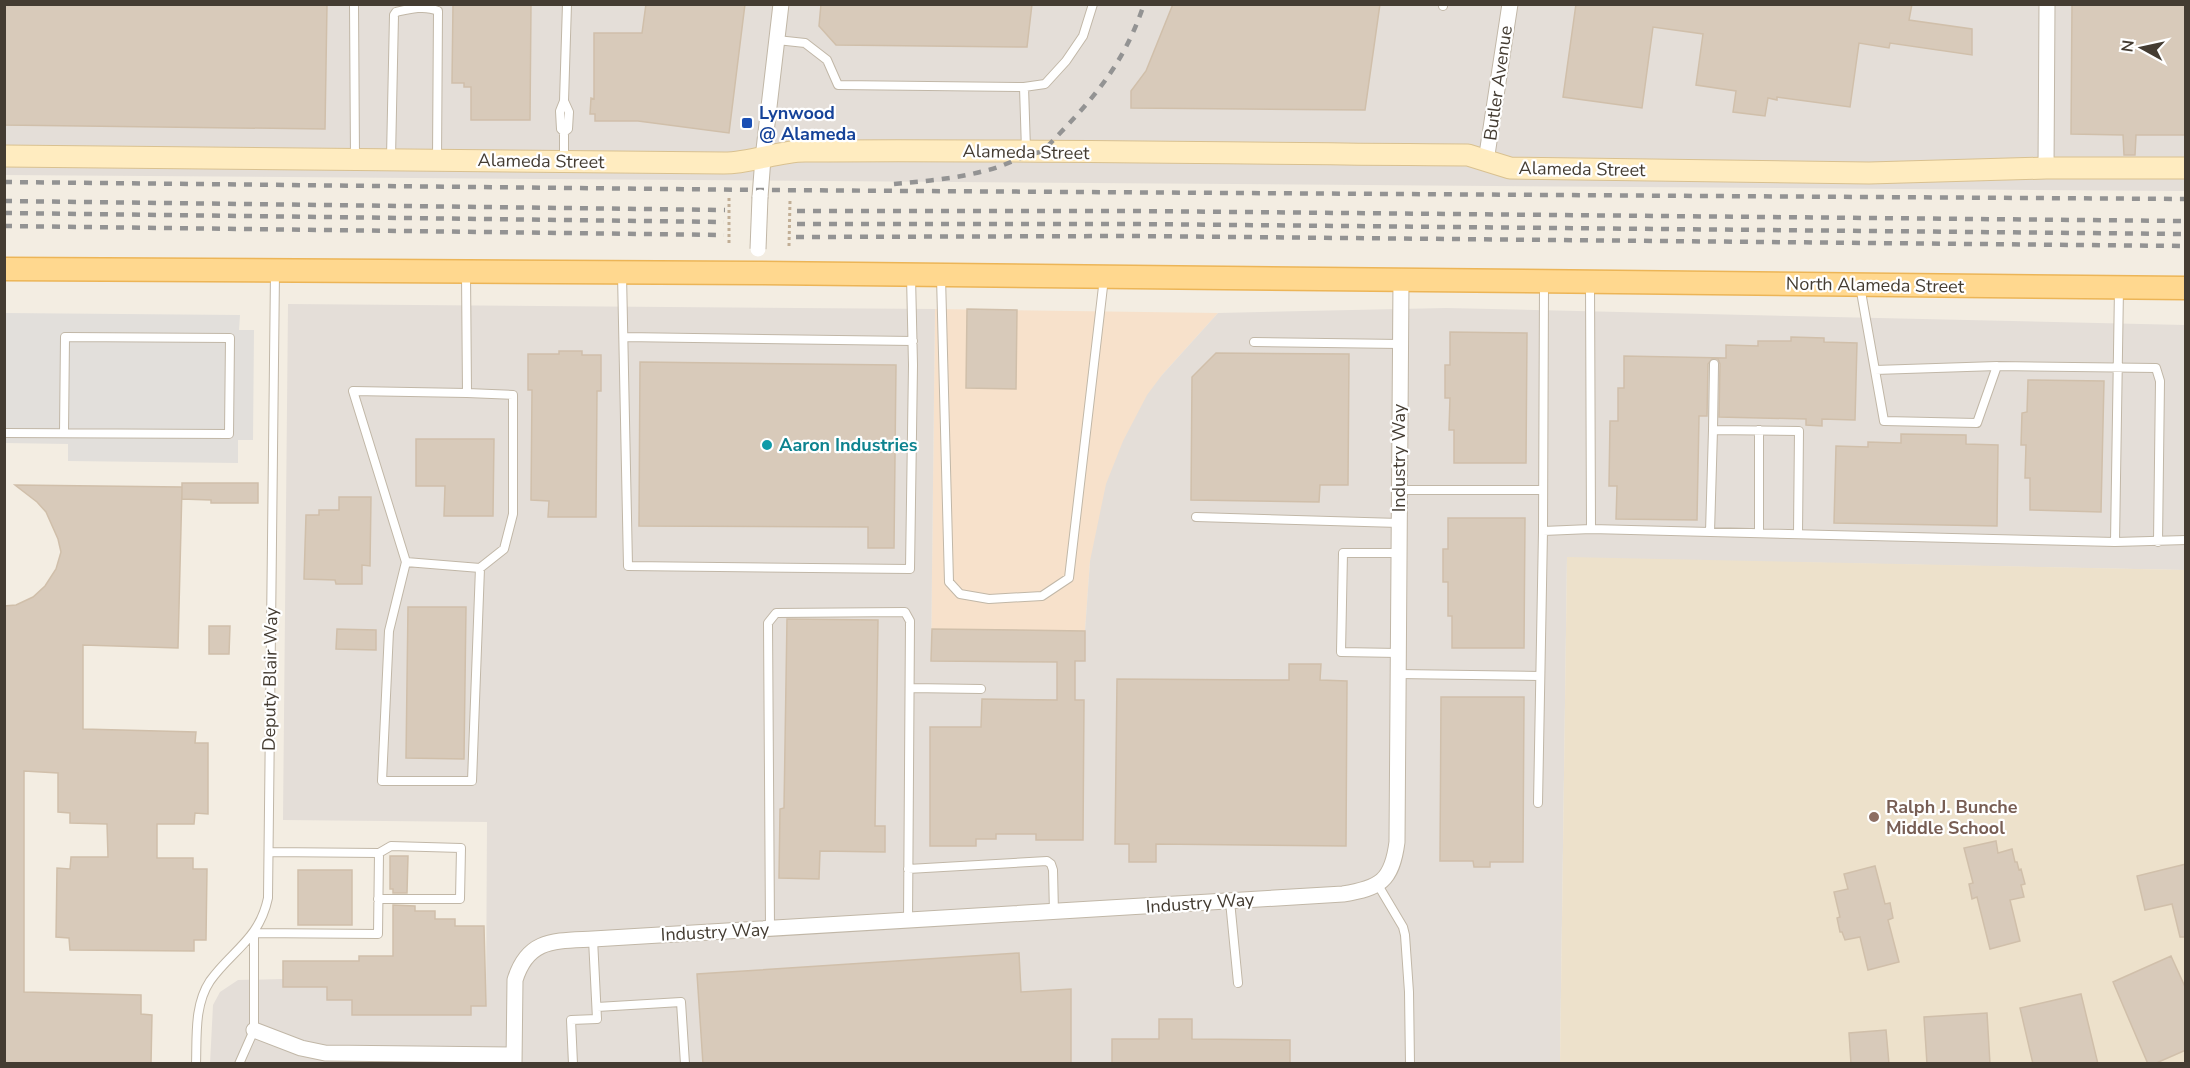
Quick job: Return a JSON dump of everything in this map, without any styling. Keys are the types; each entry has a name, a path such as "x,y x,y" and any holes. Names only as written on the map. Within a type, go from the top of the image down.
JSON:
{"main road":[{"path":"4,269 758,273 1554,282"},
{"name":"North Alameda Street","path":"1554,282 2186,288"}],"street":[{"path":"758,273 763,158 782,4"},
{"name":"Butler Avenue","path":"1486,161 1509,4"},
{"path":"2047,4 2046,168 2186,168"},
{"name":"Alameda Street","path":"4,156 729,163 801,151 1026,152 1468,155 1510,168 1845,173 2046,168"},
{"name":"Industry Way","path":"514,1059 515,980 523,961 535,948 548,943 1343,894 1362,891 1378,885 1388,873 1394,859 1397,842 1401,280"},
{"path":"254,1030 302,1048 325,1053 514,1059"}],"lane":[{"path":"354,4 356,160"},
{"path":"564,162 564,132 568,129 569,112 564,101 567,4"},
{"path":"777,40 806,43 827,60 838,85 1024,87 1044,84 1066,60 1083,36 1093,4"},
{"path":"391,160 394,15 396,12 411,8 438,11 437,160"},
{"path":"1024,87 1026,152"},
{"name":"Deputy Blair Way","path":"196,1064 197,1023 203,994 210,981 262,922 268,898 275,271"},
{"path":"466,272 467,393"},
{"path":"622,273 628,566 910,569 913,341 911,275"},
{"path":"941,275 949,582 960,594 989,599 1042,596 1069,578 1104,277"},
{"path":"1539,803 1542,490 1554,282"},
{"path":"1590,282 1591,528"},
{"path":"1860,285 1884,422 1977,423 1997,366"},
{"path":"2115,542 2119,287"},
{"path":"4,433 229,434 230,338 65,337 64,433"},
{"path":"624,337 913,341"},
{"path":"1254,342 1400,344"},
{"path":"1710,532 1714,364"},
{"path":"1875,370 1997,366 2156,368 2160,381 2158,542"},
{"path":"405,562 480,568 504,549 513,514 513,395 353,391 405,562 389,631 382,781 472,781 480,568"},
{"path":"1713,430 1799,431 1798,534"},
{"path":"1759,430 1759,533"},
{"path":"1399,490 1542,490"},
{"path":"1196,517 1399,523"},
{"path":"1542,531 1591,528 2115,542 2186,540"},
{"path":"1398,653 1341,652 1343,553 1399,553"},
{"path":"770,929 768,623 776,613 905,612 910,621 908,921"},
{"path":"1398,674 1540,676"},
{"path":"910,688 981,689"},
{"path":"269,852 379,853 391,846 461,848 460,899 378,899"},
{"path":"239,1064 254,1030 254,933 378,934 379,853"},
{"path":"908,869 1047,861 1053,870 1054,913"},
{"path":"1378,885 1405,934 1410,1064"},
{"path":"1230,901 1238,983"},
{"path":"573,1064 571,1020 597,1019 593,939"},
{"path":"597,1007 681,1002 685,1064"}],"path":[{"path":"729,198 729,246"},
{"path":"789,246 790,201"}],"shaded area":[{"path":"5,5 2185,5 2185,191 5,175"},
{"path":"288,304 935,309 931,661 1085,661 1090,561 1106,484 1123,441 1147,395 1218,313 1446,308 2185,325 2185,570 1567,558 1560,1063 210,1064 213,1005 220,992 238,980 283,979 284,987 327,987 327,1000 352,1000 352,1015 471,1015 471,1006 486,1006 487,822 283,820"},
{"path":"935,309 1218,313 1162,375 1090,561 1085,661 931,661"},
{"path":"5,313 240,315 239,330 254,330 253,440 238,440 238,463 68,461 68,444 5,443"},
{"name":"Ralph J. Bunche Middle School","path":"1567,557 2185,570 2185,1063 1560,1064"}],"building":[{"path":"4,4 327,4 325,129 4,125"},
{"path":"453,4 531,4 530,120 471,120 471,87 464,87 464,83 452,83"},
{"path":"646,4 745,4 729,133 638,121 595,121 595,114 590,114 591,98 594,99 594,33 642,33"},
{"path":"821,4 1032,4 1027,47 836,45 819,26"},
{"path":"1173,4 1380,4 1365,110 1131,108 1131,91 1146,71"},
{"path":"1576,4 1912,4 1909,20 1972,29 1972,55 1890,43 1889,48 1859,43 1850,107 1777,97 1777,100 1768,98 1765,116 1733,112 1736,91 1696,85 1703,34 1653,27 1642,108 1563,97"},
{"path":"2072,4 2186,4 2186,135 2136,135 2135,155 2124,155 2123,135 2071,134"},
{"path":"967,309 1017,310 1016,389 966,388"},
{"path":"1450,332 1527,333 1526,463 1454,463 1454,430 1449,430 1450,398 1445,398 1445,365 1450,365"},
{"path":"1791,337 1824,338 1824,342 1857,343 1855,420 1822,419 1822,426 1806,425 1806,419 1719,417 1720,364 1718,359 1712,359 1708,364 1707,416 1699,416 1697,520 1616,519 1617,486 1609,486 1610,421 1618,421 1618,388 1624,388 1624,356 1726,358 1726,345 1758,346 1758,341 1791,341"},
{"path":"559,351 582,351 582,355 601,355 601,391 597,391 596,517 548,517 549,501 531,500 532,390 528,390 528,354 559,354"},
{"path":"1216,353 1349,354 1348,485 1320,485 1319,502 1191,500 1192,377"},
{"name":"Aaron Industries","path":"640,362 896,365 894,548 868,548 868,527 639,526"},
{"path":"2028,380 2104,381 2101,512 2030,510 2030,478 2025,478 2026,445 2021,445 2022,413 2027,412"},
{"path":"1901,434 1966,435 1966,444 1998,445 1997,526 1834,523 1836,446 1868,447 1868,442 1901,443"},
{"path":"416,439 494,439 493,516 444,516 445,486 416,486"},
{"path":"182,483 258,483 258,503 211,503 211,500 182,499"},
{"path":"15,485 182,487 178,648 83,645 83,729 196,732 195,743 208,743 208,814 195,813 194,824 157,824 157,858 193,858 193,869 207,869 206,940 194,940 194,951 70,950 69,938 56,937 57,868 70,869 71,857 108,857 107,824 70,823 70,813 58,812 58,773 24,771 24,992 141,995 141,1014 152,1015 151,1064 4,1064 4,606 16,605 33,597 45,586 56,569 61,552 46,512"},
{"path":"339,497 371,497 370,566 362,565 362,584 336,584 335,580 304,579 306,515 319,515 319,510 339,510"},
{"path":"1448,518 1525,518 1524,648 1452,648 1452,616 1448,616 1448,582 1443,582 1443,549 1448,549"},
{"path":"408,607 466,607 464,759 406,758"},
{"path":"787,619 878,620 875,826 885,826 885,852 820,851 819,879 779,878 780,809 784,808"},
{"path":"209,626 230,626 229,654 209,654"},
{"path":"337,629 376,630 376,650 336,649"},
{"path":"932,629 1085,631 1085,661 1075,661 1075,700 1084,700 1083,840 1036,840 1036,834 996,834 996,839 976,839 976,846 930,846 930,727 981,727 982,699 1057,700 1057,662 931,661"},
{"path":"1289,664 1321,664 1320,680 1347,681 1346,846 1156,844 1156,862 1129,862 1129,844 1115,844 1117,679 1289,680"},
{"path":"1441,697 1524,697 1523,862 1490,862 1490,867 1474,867 1473,861 1440,861"},
{"path":"1996,841 1998,853 2012,849 2025,884 2021,885 2024,897 2010,900 2020,941 1990,949 1977,897 1972,899 1969,884 1973,883 1964,848"},
{"path":"390,856 408,856 407,893 393,893 393,889 390,889"},
{"path":"2186,864 2186,937 2180,937 2172,904 2145,910 2137,876"},
{"path":"1875,866 1885,904 1890,903 1893,918 1888,920 1899,962 1868,970 1860,937 1845,940 1840,932 1837,918 1840,917 1834,892 1848,889 1844,874"},
{"path":"298,870 352,870 352,925 298,925"},
{"path":"393,905 415,906 415,911 435,911 435,919 455,919 455,926 484,926 486,1006 471,1006 471,1015 352,1015 352,1000 327,1000 327,987 283,987 283,961 359,961 359,956 393,956"},
{"path":"1019,953 1021,992 1071,989 1071,1064 703,1064 697,974"},
{"path":"2171,956 2186,989 2186,1050 2154,1064 2148,1064 2113,982"},
{"path":"2081,994 2098,1064 2033,1064 2020,1008"},
{"path":"1987,1013 1990,1064 1927,1064 1924,1017"},
{"path":"1159,1019 1192,1019 1192,1039 1290,1040 1290,1064 1112,1064 1112,1039 1159,1039"},
{"path":"1886,1030 1889,1064 1851,1064 1849,1033"}],"railway":[{"path":"894,184 973,174 1042,152 1102,85 1125,48 1144,4"},
{"path":"4,182 761,190 2186,199"},
{"path":"4,201 725,210"},
{"path":"797,211 1135,211 2186,221"},
{"path":"4,213 724,222"},
{"path":"797,224 1134,224 2186,234"},
{"path":"4,226 724,235"},
{"path":"796,237 1134,236 2186,246"}],"place":[{"name":"Lynwood @ Alameda","path":"747,123"},
{"name":"Aaron Industries","path":"767,445"},
{"name":"Ralph J. Bunche Middle School","path":"1874,817"}]}
